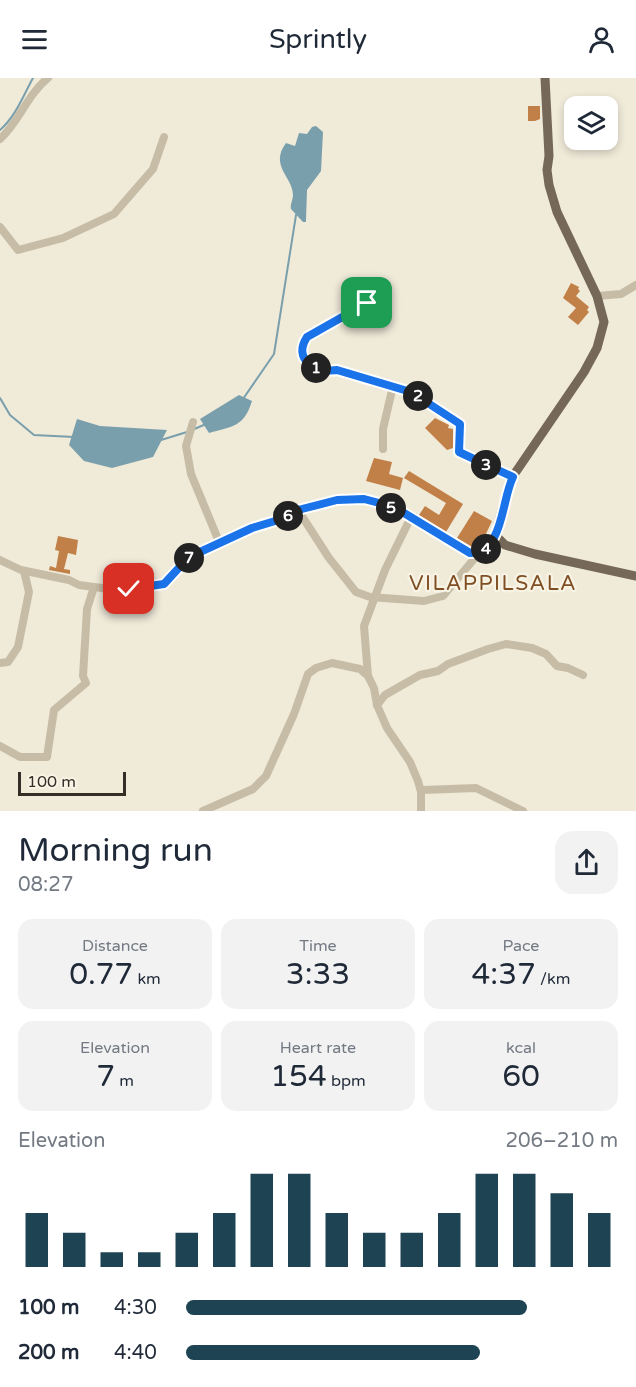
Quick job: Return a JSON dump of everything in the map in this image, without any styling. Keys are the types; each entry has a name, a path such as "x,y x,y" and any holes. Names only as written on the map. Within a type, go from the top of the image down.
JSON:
{"main road":[{"path":"545,78 549,185 558,212 597,296 604,322 597,348 584,372 513,477 495,535 504,545 534,554 636,576"}],"street":[{"path":"0,139 8,132 33,93 48,78"},
{"path":"0,227 18,250 63,238 114,214 153,170 164,138"},
{"path":"597,296 621,294 636,285"},
{"path":"367,303 307,337 302,344 304,358 310,365 324,372 337,370 393,386 421,397 460,424 459,452 513,477"},
{"path":"383,449 383,429 393,386"},
{"path":"193,422 186,446 191,474 220,544"},
{"path":"0,560 24,571 94,587 117,590 150,587 164,584 187,559 252,528 285,518 298,510 337,500 364,499 383,504 411,517 470,553 478,553"},
{"path":"298,510 329,558 356,592 376,598 424,601 443,596 478,553 492,544 495,535"},
{"path":"411,517 385,570 364,626 368,676 387,728 410,762 420,792 421,811"},
{"path":"0,663 8,662 18,647 29,592 24,571"},
{"path":"0,746 20,758 47,757 54,710 86,683 83,676 87,609 94,587"},
{"path":"377,705 385,695 420,675 438,671 448,664 506,644 532,648 546,654 557,666 583,675"},
{"path":"203,811 253,789 266,776 294,714 308,674 316,668 332,663 360,669 368,676"},
{"path":"423,790 476,788 523,811"}],"water":[{"path":"316,126 323,132 321,171 307,190 306,222 303,222 291,209 292,189 283,171 280,158 286,143 295,146 299,133 307,134 312,127"},
{"path":"239,395 252,401 245,416 236,424 209,433 200,419"},
{"path":"77,419 100,426 167,430 153,457 112,468 84,461 69,445"}],"building":[{"path":"528,106 540,106 540,119 528,121"},
{"path":"571,283 579,287 580,291 576,296 589,307 587,310 589,312 578,325 568,317 576,308 563,298"},
{"path":"435,418 453,429 453,448 447,450 425,428"},
{"path":"374,458 392,462 389,474 403,478 400,490 366,481"},
{"path":"409,471 463,504 446,532 419,515 425,506 439,515 446,503 404,478"},
{"path":"474,511 492,521 485,536 477,546 472,547 457,538"},
{"path":"58,536 78,540 76,555 68,553 64,569 70,570 70,574 49,570 50,566 56,568 59,551 55,550"}],"waterway":[{"path":"0,130 15,112 33,78"},
{"path":"243,399 274,354 296,215"},
{"path":"0,398 10,415 34,435 74,437"},
{"path":"192,430 206,424"},
{"path":"161,440 187,432"}],"district":[{"name":"VILAPPILSALA","path":"493,583"}],"route":[{"path":"129,589 164,584 187,559 200,552 252,528 285,518 298,510 337,500 364,499 383,504 404,513 470,553 478,553 492,544 513,477 459,452 460,424 411,392 337,370 324,372 310,365 304,358 302,344 307,337 367,303"}]}
